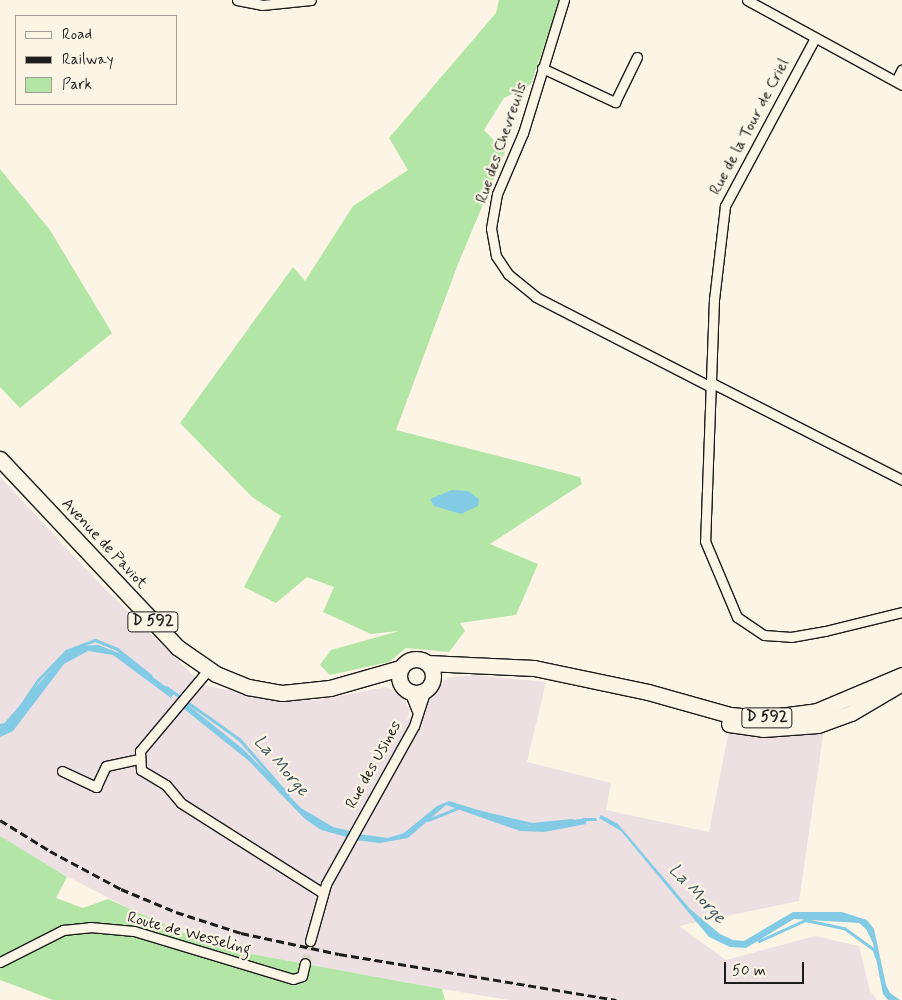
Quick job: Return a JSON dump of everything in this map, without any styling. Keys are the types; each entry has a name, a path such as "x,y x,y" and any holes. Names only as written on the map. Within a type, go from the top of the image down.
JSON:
{"main road":[{"name":"Avenue de Paviot","path":"0,459 177,647 208,670 268,692 353,683 385,682 405,688"},
{"path":"415,658 427,663 433,672 429,686 405,688 400,668 415,658"},
{"name":"D 592","path":"427,663 534,668 730,715 790,717 817,711 902,675"},
{"name":"D 592","path":"429,686 443,674 476,665"},
{"name":"Avenue de Paviot","path":"353,683 400,668"},
{"name":"D 592","path":"627,689 654,703 729,724 763,729 818,725 851,713 902,684"}],"street":[{"path":"237,0 262,5 311,0"},
{"name":"Rue des Chevreuils","path":"564,0 523,133 497,194 491,228 496,256 508,274 536,297 710,384"},
{"path":"748,0 899,83 902,69"},
{"name":"Rue de la Tour de Criel","path":"815,38 725,206 714,299 705,541 738,617 764,635 791,637 902,612"},
{"path":"542,68 615,102 637,57"},
{"path":"710,384 902,480"},
{"path":"208,670 140,751 141,770 166,785 180,803 323,893 310,941"},
{"name":"Rue des Usines","path":"323,893 352,835 414,726 429,686"},
{"name":"Rue des Usines","path":"405,688 418,713"},
{"path":"62,771 96,787 106,766 140,759"},
{"name":"Route de Wesseling","path":"0,962 63,930 90,927 134,931 293,979 302,976 306,963"}],"shaded area":[{"path":"0,477 100,584 203,685 283,701 318,700 386,687 402,695 410,710 407,720 447,678 473,675 546,682 527,762 611,783 606,810 709,832 729,730 824,729 799,901 679,926 726,960 815,936 859,946 870,991 877,1000 509,1000 442,989 246,953 148,918 39,862 0,836"}],"green space":[{"path":"499,0 560,0 531,84 504,98 484,130 505,152 458,264 396,430 580,477 582,484 490,544 538,564 516,615 460,623 465,631 449,652 406,648 389,662 330,675 320,665 331,650 399,631 371,634 323,612 334,587 307,577 276,603 244,587 281,516 252,497 180,423 293,267 305,281 353,206 408,170 389,138 496,13"},
{"path":"0,169 50,230 112,333 20,408 0,387"},
{"path":"0,836 67,877 56,898 83,908 108,899 191,936 246,953 442,989 445,1000 53,1000 0,980"}],"water":[{"path":"452,490 468,491 479,499 478,506 461,514 434,506 430,499"},
{"path":"98,645 124,655 174,693 171,698 113,655 88,651 64,664 13,731 0,737 0,728 64,655 80,646"},
{"path":"182,700 243,749 301,808 333,827 350,831 347,837 321,830 305,819 249,761 179,705"},
{"path":"449,801 530,826 587,818 586,824 544,832 520,831 446,805 408,838 380,843 355,840 358,834 388,838 404,833 437,806"},
{"path":"601,815 618,824 690,909 720,934 733,940 744,941 793,912 842,912 867,920 874,929 886,985 890,993 900,1000 888,1000 883,994 873,943 866,929 859,923 794,919 746,948 730,947 709,937 621,831 599,818"}],"waterway":[{"name":"La Morge","path":"13,717 38,680 66,651 95,640 117,649 151,676"},
{"name":"La Morge","path":"166,687 239,739 288,795"},
{"name":"La Morge","path":"0,725 9,723"},
{"name":"La Morge","path":"428,820 461,807"},
{"name":"La Morge","path":"477,811 531,824 572,820"},
{"name":"La Morge","path":"583,819 595,819"},
{"name":"La Morge","path":"759,941 805,920 844,928 874,950 876,957"}],"tunnel":[{"path":"305,963 310,941"}],"railway":[{"path":"0,820 50,851 121,889 176,912 241,933 339,954 616,1000"}]}
